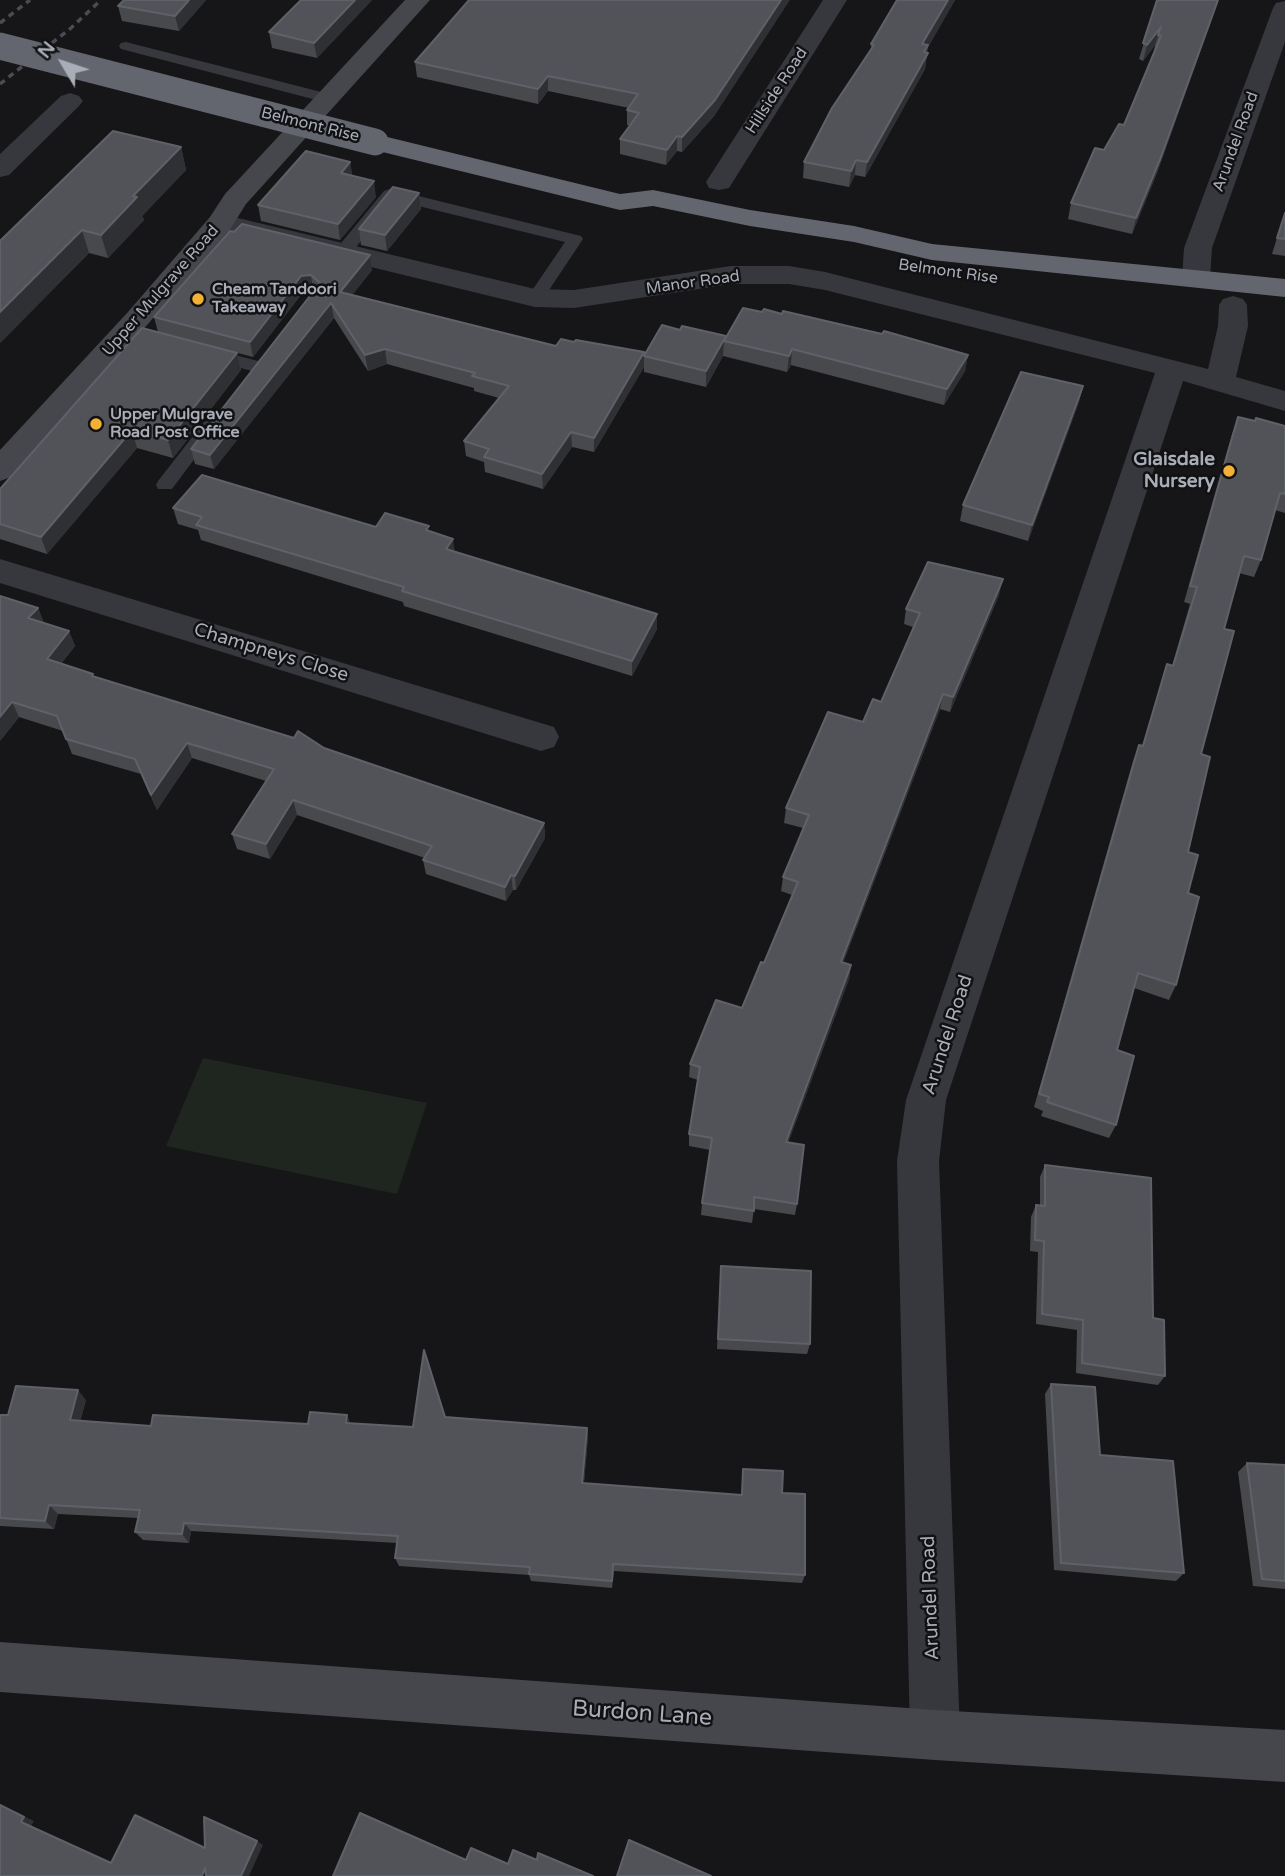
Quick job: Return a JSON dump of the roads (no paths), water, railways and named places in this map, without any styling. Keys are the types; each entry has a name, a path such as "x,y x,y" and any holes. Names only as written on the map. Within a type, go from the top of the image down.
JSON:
{"highway":[{"name":"Belmont Rise","path":"0,46 620,202 653,198 750,218 854,234 932,252 1285,288"},
{"name":"Belmont Rise","path":"620,202 636,216 740,239 837,253 940,273 1285,311"}],"street":[{"name":"Upper Mulgrave Road","path":"0,470 133,333 221,222 235,200 418,0"},
{"name":"Hillside Road","path":"719,182 835,0"},
{"name":"Arundel Road","path":"1196,278 1198,248 1285,8"},
{"path":"0,169 70,102"},
{"name":"Manor Road","path":"221,222 535,298 575,299 731,275 789,275 825,281 1172,368 1285,401"},
{"path":"1220,381 1233,326 1233,304"},
{"name":"Arundel Road","path":"935,1735 918,1161 925,1110 1172,368"},
{"name":"Champneys Close","path":"0,571 541,737"},
{"name":"Burdon Lane","path":"0,1667 935,1735 1285,1756"}],"lane":[{"path":"126,46 323,103"},
{"path":"343,252 390,194 575,239 535,298"},
{"path":"191,349 256,367"},
{"path":"164,485 223,410"}],"railway":[{"path":"0,23 30,0"},
{"path":"0,84 71,28 101,0"}],"place":[{"name":"Cheam Tandoori Takeaway","path":"198,299"},
{"name":"Upper Mulgrave Road Post Office","path":"96,424"},
{"name":"Glaisdale Nursery","path":"1229,471"}]}
